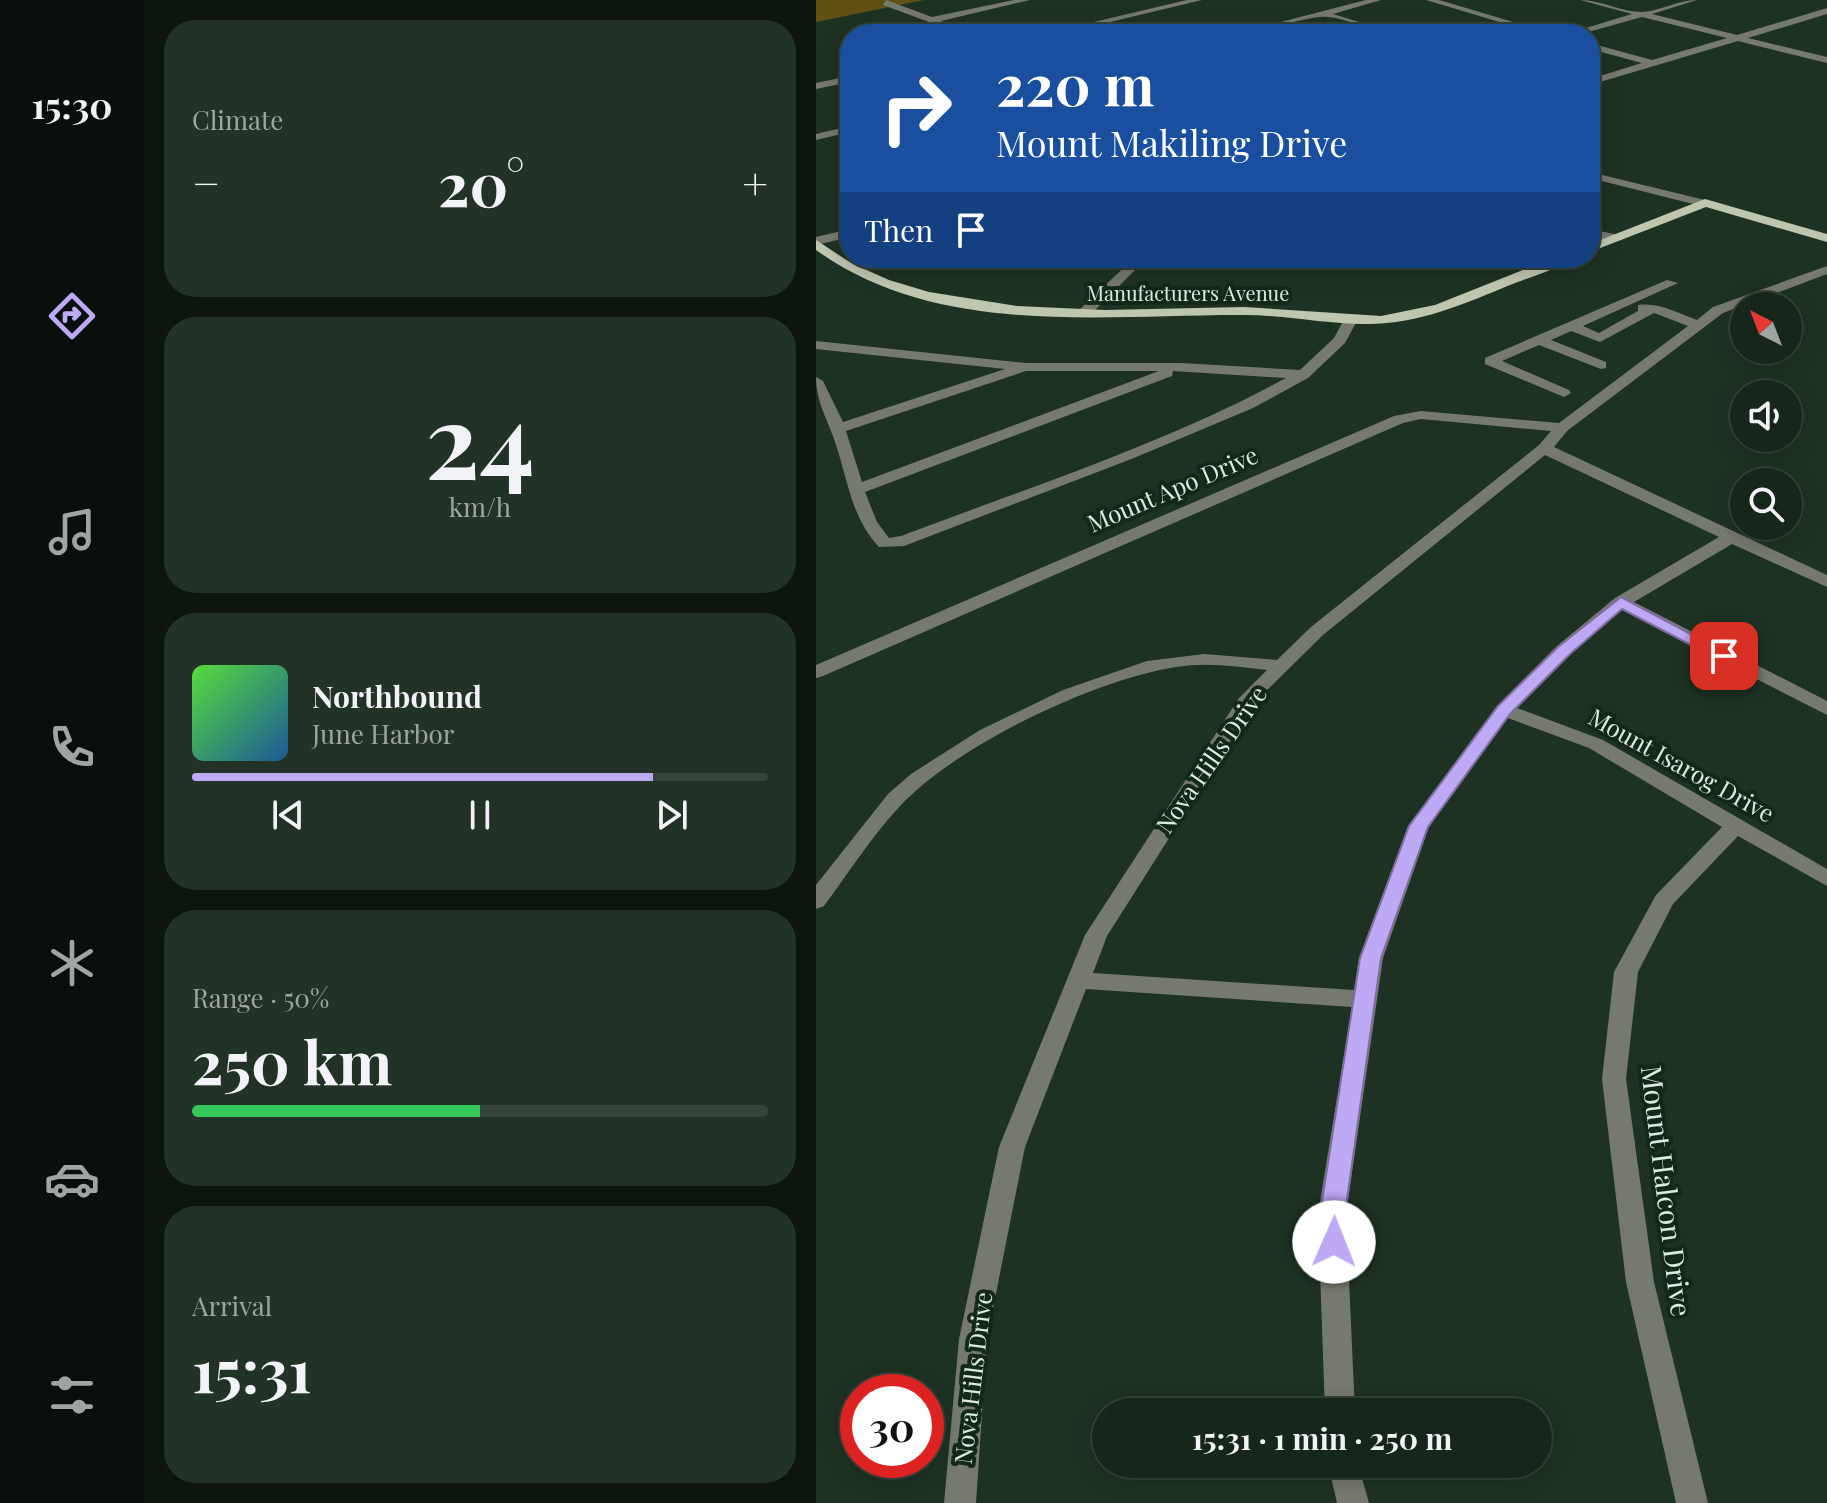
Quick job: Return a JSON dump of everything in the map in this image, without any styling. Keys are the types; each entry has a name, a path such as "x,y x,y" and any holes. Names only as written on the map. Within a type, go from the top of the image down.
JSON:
{"main road":[{"path":"1600,244 1705,203 1827,238"},
{"name":"Manufacturers Avenue","path":"816,243 840,262"},
{"name":"Manufacturers Avenue","path":"852,268 905,289 993,307 1083,314 1255,310 1351,319 1394,319 1415,315 1538,268"}],"street":[{"path":"931,20 1026,0"},
{"path":"1092,24 1198,0"},
{"path":"1279,24 1377,0"},
{"path":"1430,0 1514,24"},
{"path":"1584,0 1827,60"},
{"path":"1600,26 1693,0"},
{"path":"886,3 942,24"},
{"path":"1600,79 1827,11"},
{"path":"1323,13 1360,24"},
{"path":"1808,16 1827,21"},
{"path":"1600,49 1651,63"},
{"path":"816,86 840,81"},
{"path":"816,137 840,131"},
{"path":"1600,177 1705,203"},
{"path":"1600,235 1615,238"},
{"path":"816,243 840,236"},
{"path":"1083,314 1131,268"},
{"name":"Nova Hills Drive","path":"960,1503 973,1339 1012,1147 1096,935 1249,698 1317,631 1544,448 1562,428 1691,328 1748,297 1827,270"},
{"path":"1564,393 1490,361 1672,283"},
{"path":"1626,303 1691,328"},
{"path":"1571,326 1600,338 1645,310"},
{"path":"816,381 837,429 872,532 885,543 904,541 1129,455 1248,405 1303,375 1340,340 1351,319"},
{"path":"1539,340 1601,365"},
{"path":"816,345 1026,367 1181,367 1303,375"},
{"path":"837,429 1026,367"},
{"path":"856,490 1181,367"},
{"name":"Mount Apo Drive","path":"816,672 1399,419 1421,415 1562,428"},
{"path":"1544,448 1730,538"},
{"path":"1339,1398 1332,1214 1371,958 1419,826 1504,710 1564,650 1621,602 1730,538"},
{"path":"1734,540 1827,582"},
{"path":"1621,602 1827,709"},
{"path":"816,901 896,798 941,761 990,733 1083,689 1135,670 1176,661 1217,659 1282,666"},
{"name":"Mount Isarog Drive","path":"1504,710 1596,744 1827,879"},
{"name":"Mount Halcon Drive","path":"1692,1503 1640,1282 1614,1079 1626,972 1664,900 1736,825"},
{"path":"1076,980 1364,999"},
{"path":"1347,1478 1353,1503"}],"shaded area":[{"path":"816,0 924,0 816,22"}],"route":[{"path":"1334,1242 1332,1214 1371,958 1419,826 1504,710 1564,650 1621,602 1724,656"}]}
